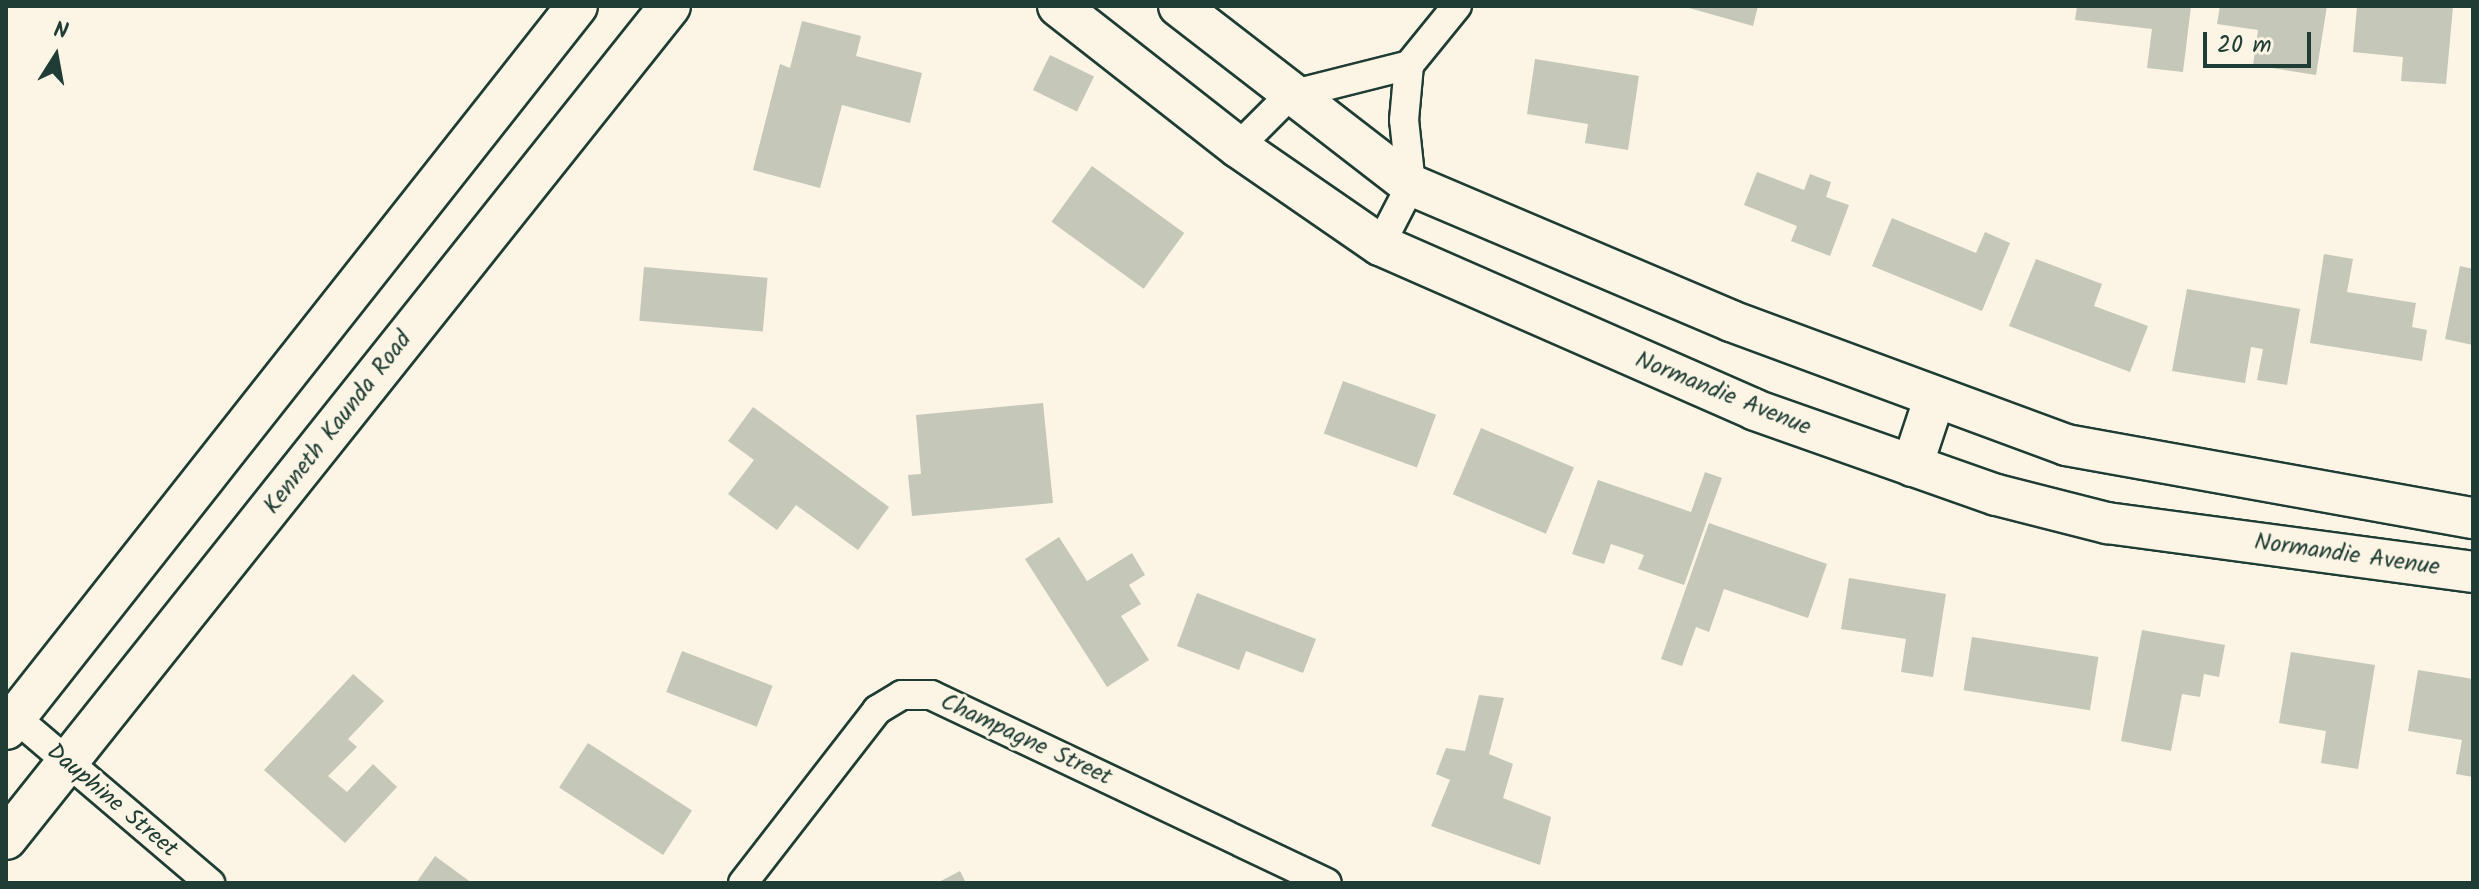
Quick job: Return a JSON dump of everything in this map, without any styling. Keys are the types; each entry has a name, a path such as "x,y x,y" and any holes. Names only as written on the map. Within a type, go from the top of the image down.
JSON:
{"street":[{"path":"11,724 577,6"},
{"name":"Kenneth Kaunda Road","path":"6,839 670,6"},
{"name":"Normandie Avenue","path":"1058,6 1238,147 1380,245 1755,410 1912,466 2107,523 2473,572"},
{"path":"1179,6 1290,95 1411,185 1934,400 2080,448 2473,518"},
{"path":"1380,245 1411,185 1404,120 1409,65 1457,6"},
{"path":"1238,147 1290,95 1409,65"},
{"path":"1912,466 1934,400"},
{"name":"Champagne Street","path":"743,883 877,710 902,695 931,695 1327,883"},
{"name":"Dauphine Street","path":"11,724 210,883"}],"building":[{"path":"1682,6 1758,6 1753,26"},
{"path":"2077,6 2191,6 2183,72 2147,68 2152,29 2075,20"},
{"path":"2220,6 2327,6 2316,75 2253,65 2258,30 2217,24"},
{"path":"2357,6 2453,7 2446,84 2401,81 2403,57 2353,52"},
{"path":"802,21 861,36 856,56 922,73 910,123 842,105 820,188 753,170 780,64 790,68"},
{"path":"1050,55 1094,76 1077,112 1033,90"},
{"path":"1535,59 1639,76 1628,150 1585,143 1588,124 1527,114"},
{"path":"1092,166 1184,233 1144,289 1051,222"},
{"path":"1757,172 1804,190 1810,174 1831,182 1826,197 1849,205 1830,256 1791,241 1797,226 1744,205"},
{"path":"1892,218 1976,253 1985,232 2010,243 1982,311 1872,266"},
{"path":"2324,254 2353,259 2347,292 2416,303 2412,327 2427,330 2422,361 2310,343"},
{"path":"2036,259 2102,284 2094,306 2148,326 2130,372 2009,326"},
{"path":"2460,266 2473,269 2473,345 2445,339"},
{"path":"644,267 768,278 763,332 639,321"},
{"path":"2187,289 2300,309 2287,385 2257,380 2263,349 2251,347 2245,383 2172,371"},
{"path":"1343,381 1436,415 1417,467 1324,434"},
{"path":"1043,403 1053,503 912,516 908,475 921,474 916,415"},
{"path":"753,407 889,507 858,550 796,505 777,530 728,494 754,460 728,441"},
{"path":"1481,428 1574,467 1546,534 1453,494"},
{"path":"1705,472 1722,478 1684,585 1638,569 1644,555 1611,544 1604,564 1572,554 1598,480 1691,512"},
{"path":"1709,523 1827,564 1808,618 1724,589 1709,632 1696,627 1682,666 1661,659"},
{"path":"1059,537 1087,581 1132,553 1145,575 1129,585 1141,604 1121,616 1149,660 1107,687 1025,559"},
{"path":"1849,578 1946,594 1933,677 1901,672 1906,639 1841,629"},
{"path":"1197,593 1316,639 1303,673 1246,651 1239,670 1177,646"},
{"path":"2142,630 2225,645 2219,677 2204,674 2200,697 2182,694 2171,751 2121,741"},
{"path":"1972,637 2098,657 2090,710 1964,690"},
{"path":"682,651 773,686 757,727 666,692"},
{"path":"2291,652 2375,665 2358,769 2321,763 2326,731 2279,723"},
{"path":"2418,670 2473,679 2473,777 2456,774 2462,740 2408,731"},
{"path":"353,674 384,701 348,739 357,747 328,776 347,792 373,764 397,787 345,843 264,770"},
{"path":"1479,695 1504,698 1489,754 1513,764 1503,798 1551,817 1540,865 1431,826 1450,780 1436,774 1446,748 1465,751"},
{"path":"588,743 692,811 663,855 559,787"},
{"path":"435,856 472,883 416,883"},
{"path":"960,871 966,883 937,883"}]}
